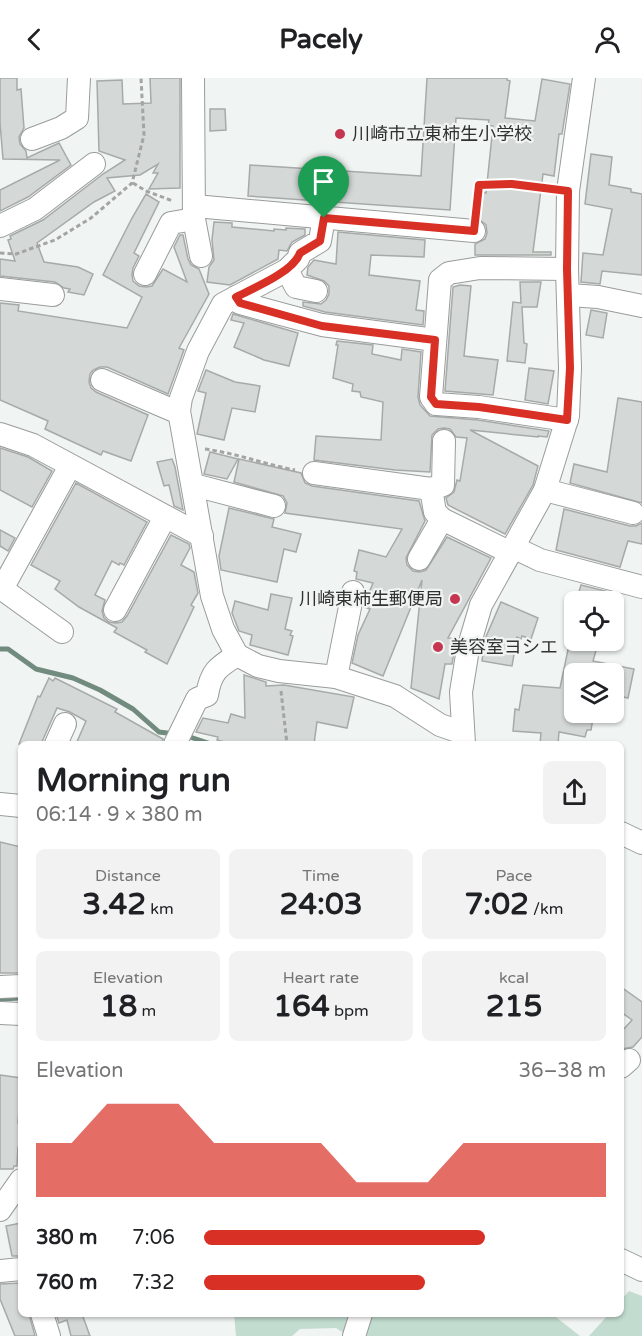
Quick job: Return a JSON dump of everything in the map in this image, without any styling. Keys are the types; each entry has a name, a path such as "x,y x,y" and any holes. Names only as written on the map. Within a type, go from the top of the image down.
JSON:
{"street":[{"path":"32,139 61,128 77,118 79,78"},
{"path":"193,78 195,212 201,256"},
{"path":"464,738 461,692 468,649 482,605 545,490 567,420 570,368 567,269 568,191 584,78"},
{"path":"0,226 35,209 94,164"},
{"path":"145,273 171,223 195,212 324,218 469,231 461,269"},
{"path":"324,218 320,241 300,253 298,259 287,270 230,301 198,351 181,398 179,411 212,596 223,629 237,655 258,666 279,671 336,677 394,696 464,738"},
{"path":"567,269 461,269 449,273 440,280 431,397 436,404 479,407 567,420"},
{"path":"287,270 296,287 316,291"},
{"path":"0,289 53,295"},
{"path":"569,295 598,297 642,306"},
{"path":"230,301 322,326 435,340"},
{"path":"102,380 179,411"},
{"path":"0,434 33,445 202,536"},
{"path":"314,473 431,489 443,485 444,441"},
{"path":"62,632 1,589 70,466"},
{"path":"194,485 274,506"},
{"path":"431,489 435,512 442,519 540,560 642,587"},
{"path":"545,490 633,513"},
{"path":"115,610 121,581 165,517"},
{"path":"420,559 442,519"},
{"path":"336,677 353,592"},
{"path":"176,741 196,699 207,694 209,682 216,669 237,655"},
{"path":"0,804 18,806"},
{"path":"624,834 642,843"},
{"path":"0,987 18,986"},
{"path":"0,1013 18,1014"},
{"path":"0,1210 18,1184"},
{"path":"624,1261 642,1270"},
{"path":"0,1271 18,1269"},
{"path":"43,1317 50,1336"},
{"path":"354,1336 361,1317"}],"path":[{"path":"0,253 16,254 55,240 91,218 132,183 144,135 141,78"},
{"path":"132,183 195,212"},
{"path":"469,231 479,185 512,184 568,191"},
{"path":"187,447 226,452 270,465 314,473"},
{"path":"279,671 287,741"}],"green space":[{"path":"629,1291 642,1296 642,1336 589,1336 606,1317 624,1317 624,1297"},
{"path":"234,1317 556,1317 580,1336 349,1336 336,1328 300,1329 292,1336 236,1336"}],"building":[{"path":"0,78 17,78 17,90 21,89 24,128 19,137 27,158 59,143 71,165 28,197 0,211 0,190 60,160 3,159"},
{"path":"150,78 180,78 180,188 149,189 158,173 153,173 158,164 140,175 107,178 115,191 94,202 37,243 44,262 78,267 93,274 84,295 68,292 70,289 55,282 0,276 0,259 15,261 8,240 11,239 10,236 43,220 125,160 99,151 97,81 122,80 123,104 151,103"},
{"path":"427,78 507,78 510,81 505,118 535,121 542,79 570,84 562,134 559,134 554,176 543,174 533,252 551,252 551,255 475,255 475,244 485,239 487,233 486,225 479,219 482,192 486,193 493,126 488,125 489,120 456,118 450,210 248,196 250,165 421,176"},
{"path":"210,109 225,109 226,130 210,131"},
{"path":"591,154 612,157 609,185 631,189 631,192 642,194 642,275 602,271 600,284 581,282 583,253 603,255 612,209 585,204"},
{"path":"146,194 159,202 134,253 139,256 133,268 133,281 139,286 152,286 163,269 187,282 174,247 180,235 183,235 188,259 191,265 199,269 209,294 179,348 184,350 168,394 107,367 100,367 90,374 91,388 96,392 148,415 131,461 103,451 101,455 45,429 48,421 0,400 0,303 19,305 18,311 127,328 142,297 103,275"},
{"path":"214,222 232,223 232,227 274,231 274,229 286,230 286,228 305,229 305,235 292,242 287,251 279,250 278,259 230,285 207,282 209,267 214,260 212,240"},
{"path":"338,232 425,240 424,257 371,255 369,275 420,281 416,310 424,311 423,325 325,312 303,306 303,302 321,304 329,294 329,286 324,281 307,275 308,267 314,260 336,264"},
{"path":"520,282 541,282 537,307 522,307 524,343 527,344 525,363 507,361 513,302 521,303"},
{"path":"471,286 464,356 498,360 493,395 445,391 453,287"},
{"path":"591,310 607,313 603,338 586,335"},
{"path":"233,314 298,333 289,366 264,360 234,347 244,323 231,320"},
{"path":"337,341 373,345 372,354 401,360 402,349 421,352 418,397 420,405 430,416 478,420 549,431 547,437 538,437 470,430 538,466 533,485 505,534 448,505 446,498 454,492 457,480 460,481 467,438 456,437 450,429 438,429 432,435 430,472 314,460 316,436 381,440 383,402 361,397 360,392 352,391 353,384 333,378"},
{"path":"529,368 554,371 548,404 525,400"},
{"path":"206,370 235,382 260,386 255,412 232,408 224,440 197,434 206,393 198,391"},
{"path":"618,398 642,402 642,503 570,483 574,464 607,472"},
{"path":"0,448 28,457 52,471 32,507 0,490"},
{"path":"210,452 238,459 227,479 204,474"},
{"path":"172,459 183,510 174,506 169,485 164,486 157,462"},
{"path":"239,459 301,473 305,483 312,486 419,501 425,521 406,558 407,565 413,571 426,570 447,537 491,558 448,638 456,639 455,646 452,664 445,664 439,699 411,688 422,580 383,676 352,663 358,635 370,609 364,607 373,583 356,579 357,572 354,571 359,550 386,557 402,529 285,513 287,503 283,496 234,482"},
{"path":"76,483 147,522 124,565 112,561 95,595 105,600 102,611 104,618 109,622 122,622 127,616 171,535 189,544 190,548 181,565 194,572 198,593 191,605 194,607 167,664 114,632 117,628 79,607 55,589 60,581 31,565"},
{"path":"229,508 274,519 272,527 301,534 296,552 284,549 277,582 221,570 219,556"},
{"path":"564,509 630,526 642,523 642,544 628,541 620,567 556,550"},
{"path":"0,530 15,538 8,551 0,546"},
{"path":"581,585 605,591 579,591"},
{"path":"271,594 292,598 285,629 292,631 290,635 293,636 288,655 250,645 252,635 239,631 232,613 235,601 268,610"},
{"path":"501,602 538,618 531,639 517,637 512,666 482,661 485,639"},
{"path":"568,651 596,651 593,661 603,663 565,663"},
{"path":"624,667 634,669 628,698 624,697"},
{"path":"564,669 564,723 592,723 591,730 587,730 585,737 559,732 558,741 540,741 541,733 513,731 515,709 519,710 523,685 560,688"},
{"path":"244,675 266,682 266,686 284,685 354,697 347,728 317,722 314,741 221,741 217,740 218,737 196,732 203,718 228,723 231,714 245,718"},
{"path":"49,678 53,681 55,678 117,709 115,712 163,739 163,741 77,741 86,721 57,708 42,741 20,741 38,696 40,697"},
{"path":"0,842 18,846 18,973 0,973"},
{"path":"624,989 642,1002 642,1037 633,1047 624,1048 624,1029 632,1020 624,1014"},
{"path":"0,1075 18,1078 18,1147 17,1166 13,1169 0,1169"},
{"path":"18,1224 18,1256 12,1256 6,1226"},
{"path":"18,1283 18,1317 30,1317 35,1336 15,1336 0,1299 0,1284"},
{"path":"57,1317 83,1317 90,1336 71,1336 67,1320 59,1323"}],"waterway":[{"path":"0,649 8,649 36,669 73,678 100,690 133,709 159,732 175,734"},
{"path":"187,736 202,741"},
{"path":"0,999 18,998"}],"place":[{"name":"川崎市立東柿生小学校","path":"340,134"},
{"name":"川崎東柿生郵便局","path":"455,599"},
{"name":"美容室ヨシエ","path":"438,647"}],"route":[{"path":"512,184 568,191 567,269 570,368 567,420 479,407 436,404 431,397 435,340 322,326 240,303 236,297 287,270 298,259 300,253 320,241 324,218 474,231 479,185 512,184"}]}
